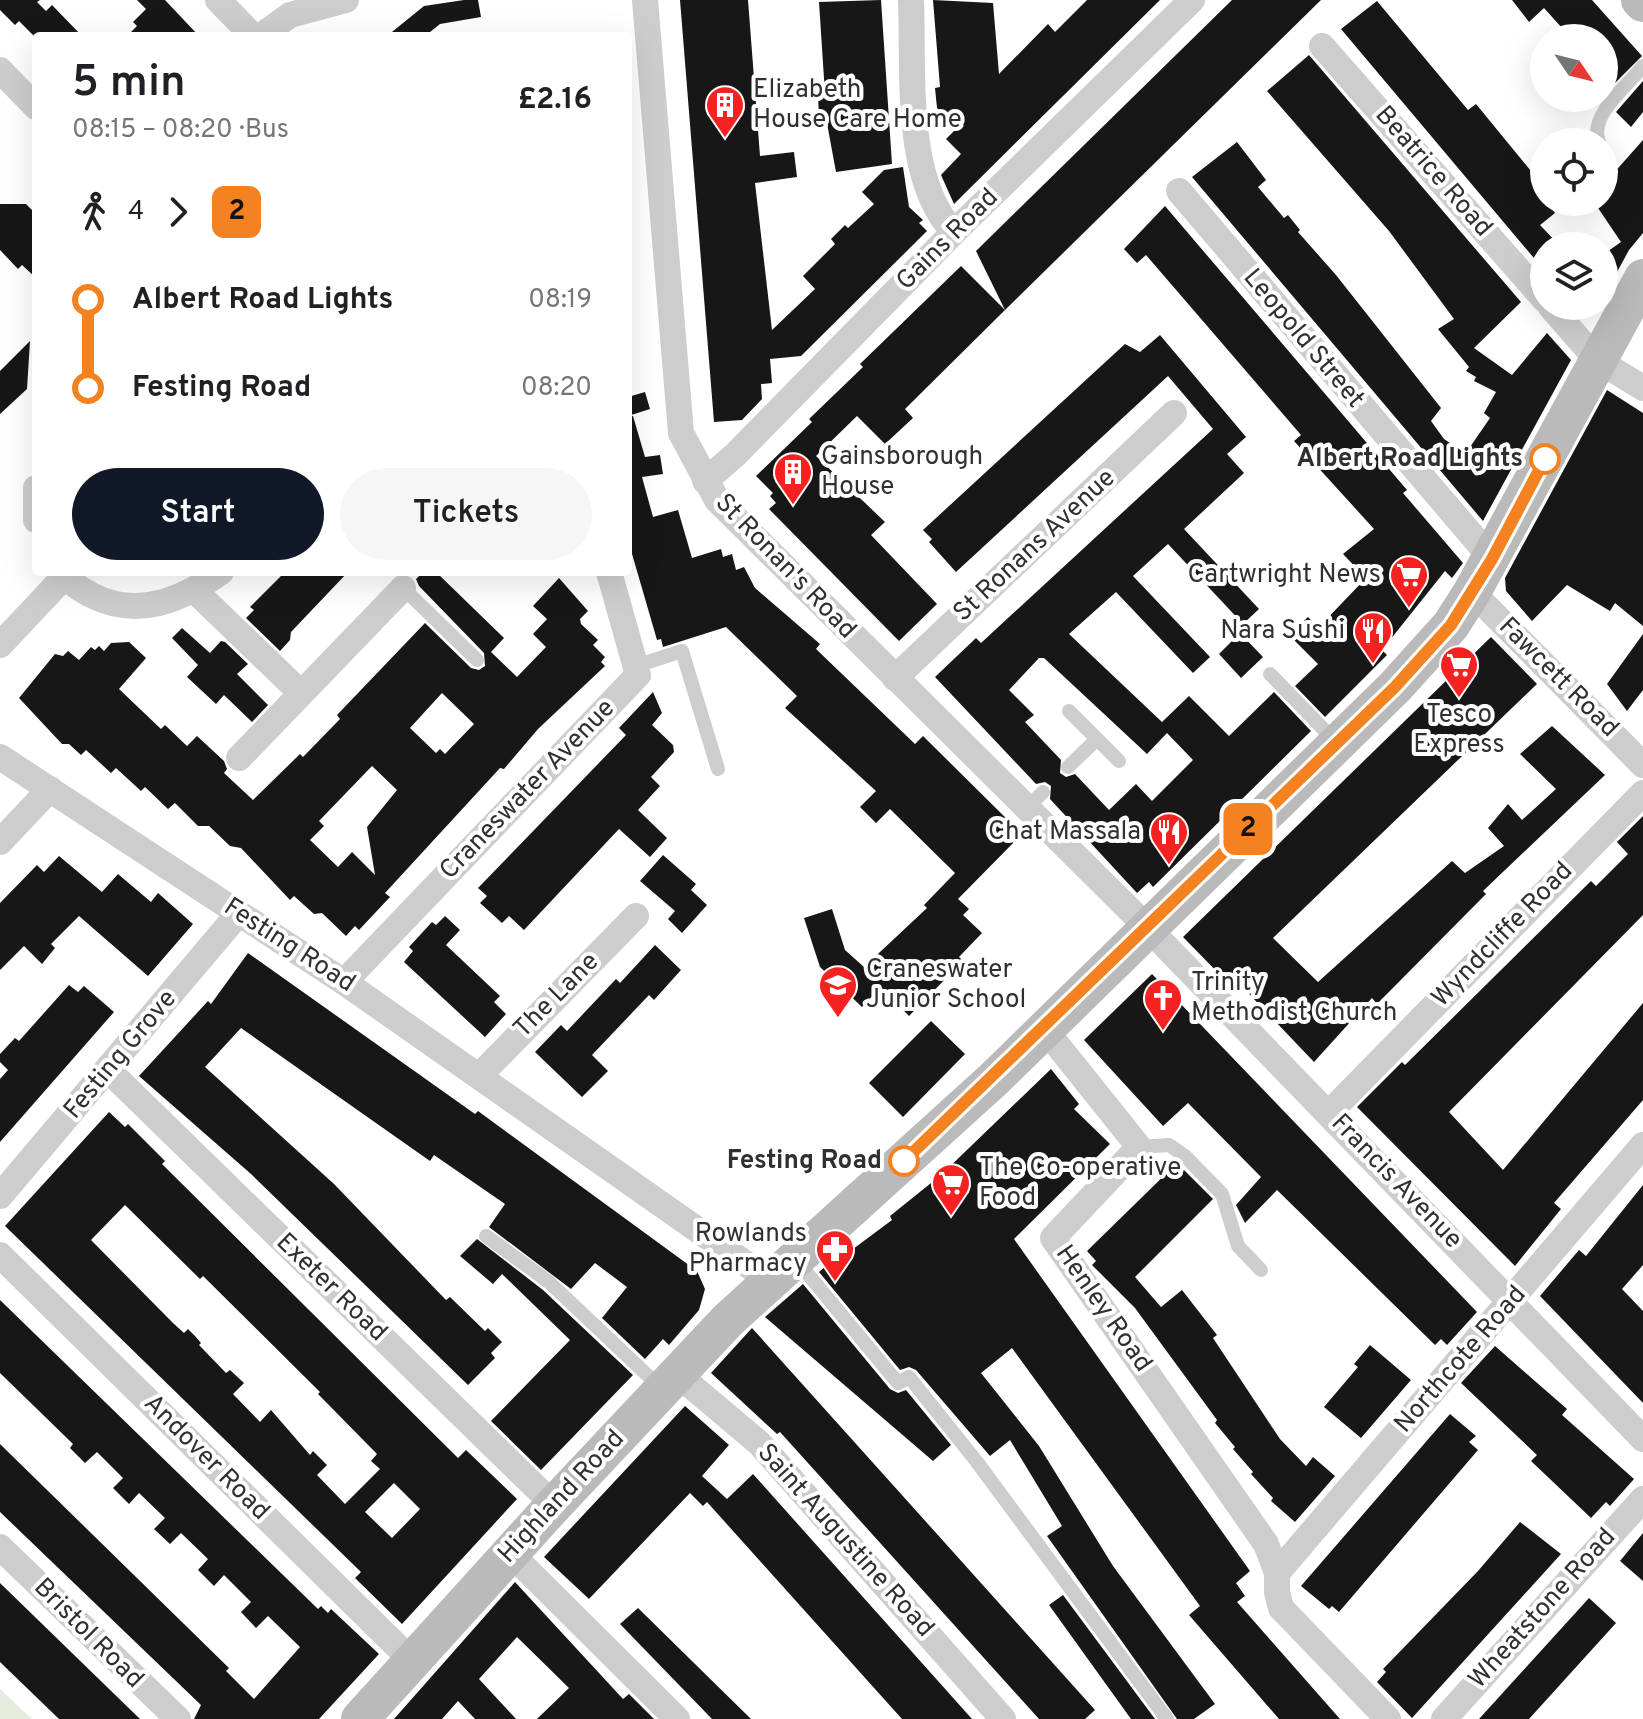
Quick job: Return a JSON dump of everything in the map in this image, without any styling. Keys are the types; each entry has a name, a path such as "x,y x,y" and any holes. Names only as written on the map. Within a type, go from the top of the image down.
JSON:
{"main road":[{"name":"Highland Road","path":"360,1719 669,1381 782,1269 972,1099 1395,687 1451,625 1492,559 1643,278"}],"street":[{"path":"267,32 290,15 346,0"},
{"name":"St Ronan's Road","path":"645,0 677,402 681,433 705,481 739,526 895,678 1035,800 1147,927"},
{"path":"911,0 922,169 932,203 954,232"},
{"name":"Gains Road","path":"705,481 735,455 954,232 1192,0"},
{"path":"229,4 250,32"},
{"name":"Beatrice Road","path":"1322,46 1530,283"},
{"path":"0,70 32,103"},
{"name":"Leopold Street","path":"1179,191 1492,559"},
{"path":"1562,320 1597,360 1643,388"},
{"name":"St Ronans Avenue","path":"895,678 1174,413"},
{"path":"0,645 61,576"},
{"path":"66,576 95,597 125,606 162,604 195,591 216,576"},
{"path":"610,576 636,666"},
{"path":"239,758 403,588"},
{"path":"195,591 301,693"},
{"name":"Fawcett Road","path":"1472,592 1640,756"},
{"name":"Craneswater Avenue","path":"344,982 638,675 636,666"},
{"name":"Festing Road","path":"0,757 344,982 479,1076 782,1269"},
{"path":"0,842 50,789"},
{"name":"Wyndcliffe Road","path":"1330,1112 1643,793"},
{"name":"Festing Grove","path":"0,1196 109,1071 239,913"},
{"name":"The Lane","path":"479,1076 636,916"},
{"name":"Francis Avenue","path":"1147,927 1330,1112 1643,1439"},
{"path":"1043,1027 1139,1147"},
{"name":"Exeter Road","path":"109,1071 554,1505"},
{"name":"Northcote Road","path":"1277,1573 1643,1145"},
{"name":"Henley Road","path":"1139,1147 1053,1238 1266,1544 1277,1573"},
{"name":"Andover Road","path":"0,1255 412,1661"},
{"name":"Saint Augustine Road","path":"669,1381 759,1443 1003,1719"},
{"name":"Wheatstone Road","path":"1444,1719 1643,1499"},
{"name":"Bristol Road","path":"0,1547 178,1719"},
{"path":"510,1553 677,1719"},
{"path":"1277,1573 1281,1608 1388,1719"}],"lane":[{"path":"1597,128 1600,117 1643,66"},
{"path":"403,588 477,660"},
{"path":"636,666 682,651 718,769"},
{"path":"1270,674 1337,744"},
{"path":"1069,711 1119,761"},
{"path":"1068,767 1097,739"},
{"path":"1139,1147 1169,1145 1185,1156 1222,1194 1238,1246 1261,1270"},
{"path":"486,1236 549,1282 669,1381"},
{"path":"782,1269 898,1383 909,1377 1167,1719"}],"green space":[{"path":"0,1689 32,1719 0,1719"}],"building":[{"path":"0,0 40,0 37,2 46,11 52,5 78,32 32,34 19,21 15,25 0,10"},
{"path":"137,0 165,0 195,32 131,32 137,26 133,22 146,9"},
{"path":"478,0 481,17 440,24 430,32 392,32 424,6"},
{"path":"680,0 748,0 760,156 794,152 797,177 755,183 772,330 815,289 803,276 835,244 831,239 874,204 862,192 884,170 903,167 909,207 923,220 919,223 927,231 801,356 770,359 772,383 761,384 762,399 742,420 714,422"},
{"path":"881,0 892,164 836,172 826,118 819,118 818,95 825,94 819,2"},
{"path":"933,0 993,3 999,74 1048,24 1055,32 1087,0 1160,0 954,204 941,175 961,154 946,139 957,128 937,108 935,88 940,87"},
{"path":"1232,0 1321,0 1005,310 976,251"},
{"path":"1512,0 1592,0 1613,24 1558,24 1544,8 1529,22"},
{"path":"1377,1 1468,110 1476,104 1530,170 1530,216 1551,216 1540,225 1547,232 1530,232 1530,253 1341,29"},
{"path":"1618,29 1642,56 1618,80"},
{"path":"1309,55 1521,302 1474,348 1512,375 1547,333 1571,360 1483,521 1192,177 1237,142 1266,180 1258,187 1284,218 1288,215 1300,230 1298,232 1441,408 1431,421 1444,439 1462,451 1467,445 1470,447 1490,418 1484,413 1496,392 1474,381 1476,377 1466,371 1469,367 1438,329 1454,319 1389,231 1267,91"},
{"path":"1643,81 1643,112 1631,127 1616,112"},
{"path":"1643,140 1643,233 1618,270 1618,244 1621,242 1618,232 1614,232 1603,216 1618,216 1618,168"},
{"path":"0,204 26,204 32,210 32,274 22,265 18,269 0,250"},
{"path":"1165,206 1407,490 1403,493 1463,563 1452,578 1445,571 1382,650 1387,655 1325,717 1295,686 1318,664 1289,635 1308,617 1318,628 1366,578 1343,554 1374,529 1294,441 1301,435 1146,255 1137,263 1124,249"},
{"path":"961,266 1005,310 905,409 913,418 885,444 857,416 816,456 885,522 871,535 937,604 899,641 769,509 776,503 770,496 773,493 756,476 812,422 809,419 863,367 860,364"},
{"path":"1160,335 1246,437 1227,454 1244,473 1184,529 1259,609 1243,624 1168,544 1133,576 1210,657 1193,673 1116,592 1069,634 1162,722 1189,696 1229,736 1274,692 1311,731 1153,887 1149,882 1137,893 1050,799 1051,786 1045,782 1036,784 935,677 976,638 981,643 1213,429 1168,376 956,572 929,542 932,539 923,530 1125,344 1140,352","holes":["1039,658 1044,658 1147,754 1167,733 1193,760 1152,801 1136,784 1109,810 1075,774 1066,777 1060,773 1061,760 1025,722 1034,715 1009,690"]},
{"path":"30,341 27,389 0,414 0,371"},
{"path":"1607,390 1643,413 1643,626 1615,603 1610,611 1567,585 1532,621 1506,591 1505,578"},
{"path":"645,392 650,409 632,415 632,396"},
{"path":"632,416 645,457 660,455 663,474 642,477 653,517 678,510 692,558 721,549 723,557 732,554 736,570 744,567 755,588 820,644 816,649 915,744 923,736 1022,834 958,899 969,909 963,915 982,933 959,957 963,961 909,1016 881,987 862,1007 820,967 804,918 832,909 845,950 864,967 927,908 924,905 955,873 890,809 876,823 860,807 876,791 785,708 797,696 726,627 663,647 661,639 657,640 632,554"},
{"path":"281,576 344,576 291,632 290,640 280,651 246,618 254,610 250,607"},
{"path":"419,576 440,576 504,638 491,652 517,677 546,647 533,634 547,619 533,606 559,578 588,611 580,619 581,624 598,640 593,645 605,657 601,662 605,666 538,729 504,769 500,768 385,893 390,897 359,930 355,926 346,936 322,913 314,914 294,896 290,900 241,848 230,846 209,826 198,826 175,803 168,809 145,787 141,791 116,768 111,773 86,750 81,755 69,744 62,744 19,698 55,654 63,656 68,651 79,660 91,647 95,650 99,646 104,651 111,643 129,642 146,658 119,689 161,729 165,725 187,746 197,736 224,761 227,769 224,773 253,800 300,754 303,757 340,719 337,715 425,623 471,668 479,670 485,666 484,653 419,586 416,579","holes":["442,693 474,724 445,754 440,749 436,753 410,728","372,766 397,790 367,827 375,875 352,852 338,867 310,840 324,826 319,821"]},
{"path":"182,628 210,653 221,641 225,642 248,664 237,674 268,705 252,722 224,695 216,704 187,677 198,665 172,638"},
{"path":"1240,633 1263,657 1241,678 1219,654"},
{"path":"1643,634 1643,690 1627,711 1607,684"},
{"path":"1491,637 1537,684 1273,938 1318,982 1452,861 1465,873 1504,846 1488,828 1508,804 1522,820 1556,789 1520,754 1552,726 1605,775 1483,891 1486,894 1377,1004 1372,998 1314,1062 1233,977 1227,982 1183,937"},
{"path":"653,692 662,713 652,725 673,745 674,752 651,777 660,786 638,810 667,838 650,857 619,829 524,930 509,916 502,923 480,903 487,896 478,888 626,735 619,728"},
{"path":"1643,816 1643,915 1449,1112 1503,1170 1643,1003 1643,1100 1554,1203 1561,1209 1515,1266 1357,1107 1402,1062 1405,1065 1591,881 1596,886 1628,854 1617,842"},
{"path":"663,855 696,884 691,890 707,905 682,933 668,919 675,911 640,881"},
{"path":"59,856 102,892 118,874 151,902 158,893 193,924 148,976 79,916 51,944 55,948 42,964 24,946 0,970 0,903 37,865 44,872"},
{"path":"445,916 460,930 446,945 500,996 494,1002 506,1014 485,1037 404,962 413,951 409,947 432,922 436,925"},
{"path":"655,945 681,970 654,1000 649,995 592,1055 608,1071 582,1097 535,1052 561,1025 567,1031 616,979 620,983"},
{"path":"248,953 475,1114 478,1111 697,1271 705,1289 699,1310 669,1345 663,1339 645,1359 602,1318 627,1287 595,1263 571,1289 489,1227 505,1204 434,1155 430,1161 241,1028 205,1067 334,1184 446,1300 450,1297 485,1331 488,1328 502,1342 491,1353 495,1358 468,1385 251,1174 139,1076 208,1001 211,1004"},
{"path":"1152,974 1477,1312 1447,1345 1441,1339 1435,1345 1277,1190 1245,1223 1236,1205 1261,1177 1188,1103 1163,1126 1084,1040"},
{"path":"69,985 78,992 84,986 114,1012 0,1142 0,1079 8,1070 0,1062 0,1054 15,1038 19,1041"},
{"path":"931,1021 965,1054 903,1117 869,1083"},
{"path":"1051,1069 1079,1104 1074,1109 1110,1144 1014,1239 1250,1571 1236,1583 1245,1596 1237,1602 1340,1719 1279,1719 1189,1615 1200,1606 1012,1348 981,1373 1039,1446 1113,1566 1215,1704 1194,1719 1177,1719 1047,1536 1062,1526 1010,1440 990,1456 916,1370 909,1367 900,1370 819,1272 842,1252 845,1255 892,1220 890,1216 941,1175"},
{"path":"109,1112 125,1127 128,1124 165,1161 162,1164 458,1458 466,1450 517,1499 402,1624 355,1578 361,1572 5,1226","holes":["125,1205 200,1279 203,1276 320,1392 318,1394 377,1454 371,1461 380,1469 345,1504 317,1475 327,1465 313,1451 310,1455 271,1410 260,1422 233,1394 244,1383 230,1370 226,1373 188,1329 184,1333 173,1323 91,1240","394,1483 420,1509 392,1538 365,1512"]},
{"path":"1177,1163 1213,1199 1135,1277 1161,1307 1182,1290 1217,1335 1213,1338 1280,1439 1306,1466 1313,1457 1335,1476 1295,1522 1271,1501 1273,1498 1251,1474 1253,1472 1215,1423 1217,1420 1135,1308 1092,1265 1096,1261 1087,1251"},
{"path":"1643,1185 1643,1265 1622,1289 1643,1311 1643,1403 1540,1296 1579,1250 1586,1256"},
{"path":"477,1239 543,1290 633,1375 541,1470 491,1421 570,1340 502,1274 493,1284 460,1256"},
{"path":"803,1284 890,1389 898,1393 906,1390 951,1445 933,1461 765,1317"},
{"path":"0,1300 318,1609 321,1606 328,1613 331,1609 379,1654 319,1719 194,1719 201,1705 0,1512 0,1444 229,1668 226,1671 254,1699 300,1647 268,1616 256,1628 241,1612 251,1602 224,1575 214,1586 198,1570 208,1559 181,1533 170,1544 154,1529 165,1518 139,1493 129,1504 113,1488 123,1478 97,1452 85,1463 70,1448 73,1444 0,1373"},
{"path":"752,1328 1095,1710 1085,1719 1039,1719 780,1432 777,1434 711,1373"},
{"path":"1370,1345 1411,1380 1361,1438 1324,1407 1358,1367 1354,1364"},
{"path":"1495,1346 1567,1409 1562,1415 1634,1479 1610,1506 1606,1502 1591,1518 1531,1461 1537,1455 1461,1383"},
{"path":"685,1406 729,1445 702,1476 727,1499 753,1474 972,1719 902,1719 707,1502 703,1506 690,1493 589,1599 544,1557"},
{"path":"1450,1414 1476,1436 1469,1442 1478,1450 1339,1612 1332,1606 1329,1609 1301,1586"},
{"path":"1520,1522 1561,1554 1412,1718 1377,1682 1386,1672 1383,1669 1478,1571"},
{"path":"1643,1533 1643,1581 1620,1561"},
{"path":"515,1582 623,1699 629,1694 654,1719 537,1719 569,1688 517,1637 479,1679 516,1719 475,1719 458,1701 442,1719 394,1719"},
{"path":"0,1583 140,1719 59,1719 0,1662"},
{"path":"1063,1595 1155,1719 1131,1719 1049,1605"},
{"path":"1589,1598 1616,1623 1529,1719 1479,1719"},
{"path":"638,1608 751,1719 712,1719 620,1624"}],"bus line":[{"name":"2","path":"904,1161 994,1079 1043,1027 1395,687 1451,625 1492,559 1545,459"}],"place":[{"name":"Elizabeth House Care Home","path":"725,139"},
{"name":"Albert Road Lights","path":"1545,459"},
{"name":"Gainsborough House","path":"793,506"},
{"name":"Cartwright News","path":"1409,609"},
{"name":"Nara Sushi","path":"1373,665"},
{"name":"Tesco Express","path":"1459,699"},
{"name":"Chat Massala","path":"1169,866"},
{"name":"Craneswater Junior School","path":"838,1019"},
{"name":"Trinity Methodist Church","path":"1163,1032"},
{"name":"Festing Road","path":"904,1161"},
{"name":"The Co-operative Food","path":"951,1217"},
{"name":"Rowlands Pharmacy","path":"835,1283"}]}
